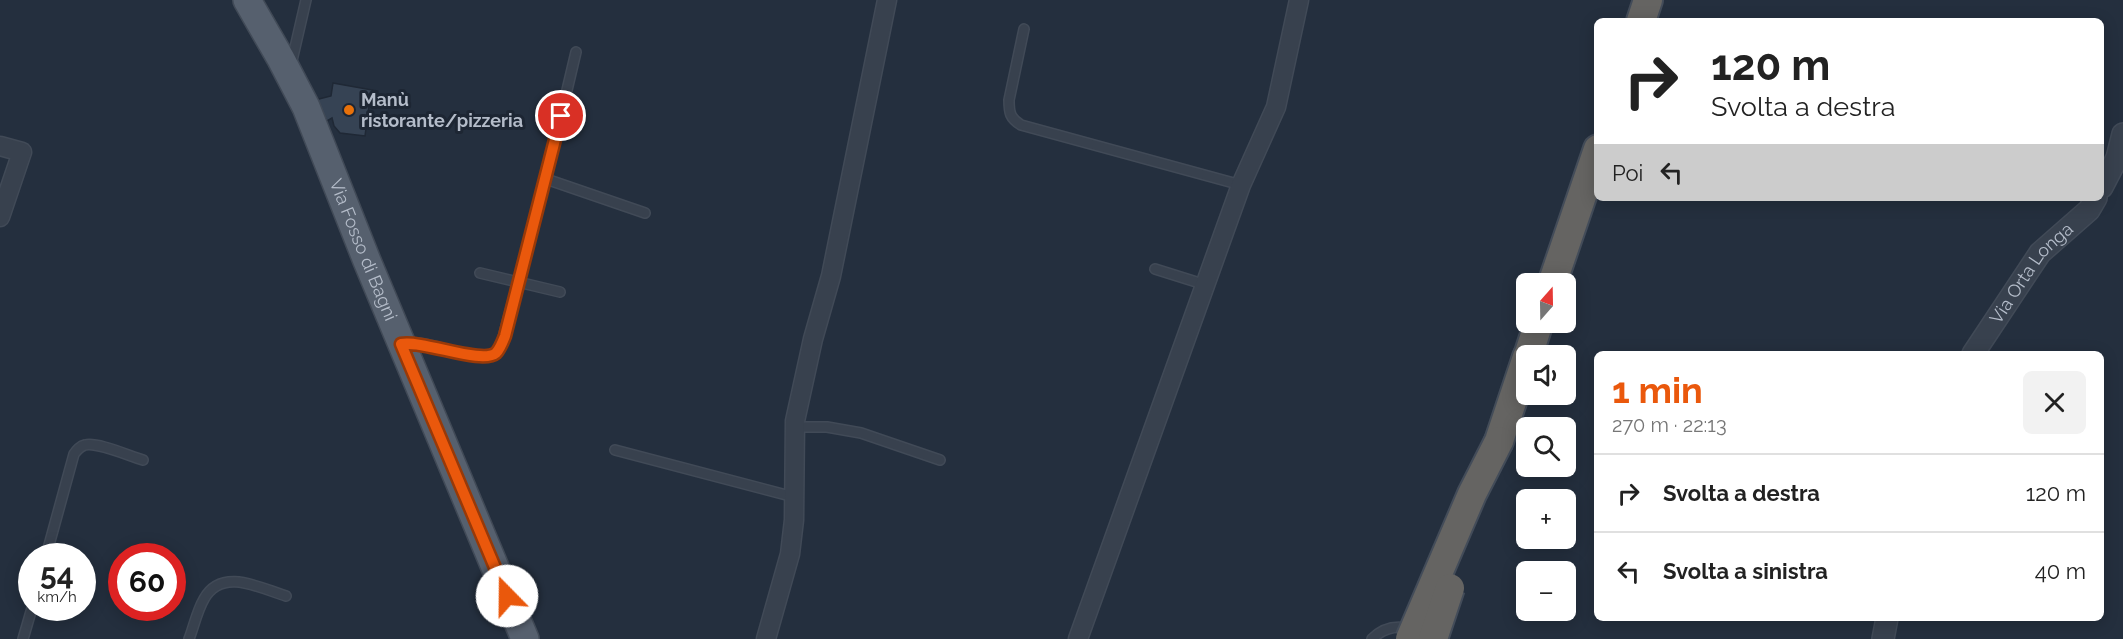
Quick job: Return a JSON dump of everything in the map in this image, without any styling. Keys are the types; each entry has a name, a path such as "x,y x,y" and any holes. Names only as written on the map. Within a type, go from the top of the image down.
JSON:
{"highway":[{"path":"1642,18 1648,0"},
{"path":"1556,273 1594,161"},
{"path":"1436,638 1516,389"},
{"path":"1410,639 1472,494 1499,441"}],"main road":[{"name":"Via Fosso di Bagni","path":"247,0 290,74 306,107 401,344 525,639"}],"street":[{"path":"766,639 790,554 794,520 795,426 813,339 831,276 887,0"},
{"path":"1078,639 1241,185 1275,107 1299,0"},
{"path":"2104,183 2117,158 2123,134"},
{"path":"0,146 22,152 0,217"},
{"name":"Via Orta Longa","path":"1975,351 2040,253 2089,210 2094,201"},
{"path":"1883,639 1886,621"}],"lane":[{"path":"290,74 306,0"},
{"path":"1024,28 1009,100 1012,119 1021,125 1241,185"},
{"path":"401,344 420,343 488,357 496,352 505,336 576,52"},
{"path":"546,179 645,213"},
{"path":"1155,269 1206,285"},
{"path":"480,273 560,292"},
{"path":"795,426 827,427 861,433 940,460"},
{"path":"50,543 74,454 78,448 94,445 143,460"},
{"path":"615,450 794,498"},
{"path":"189,639 203,600 210,589 219,584 228,581 242,582 286,596"},
{"path":"23,639 28,621"},
{"path":"1372,639 1387,628 1400,626 1436,638"}],"building":[{"path":"333,83 378,91 377,106 369,106 365,136 340,133 334,126 332,118 327,121 315,100 331,96"}],"place":[{"name":"Manù ristorante/pizzeria","path":"349,110"}],"route":[{"path":"507,596 401,344 420,343 488,357 501,345 561,116"}]}
